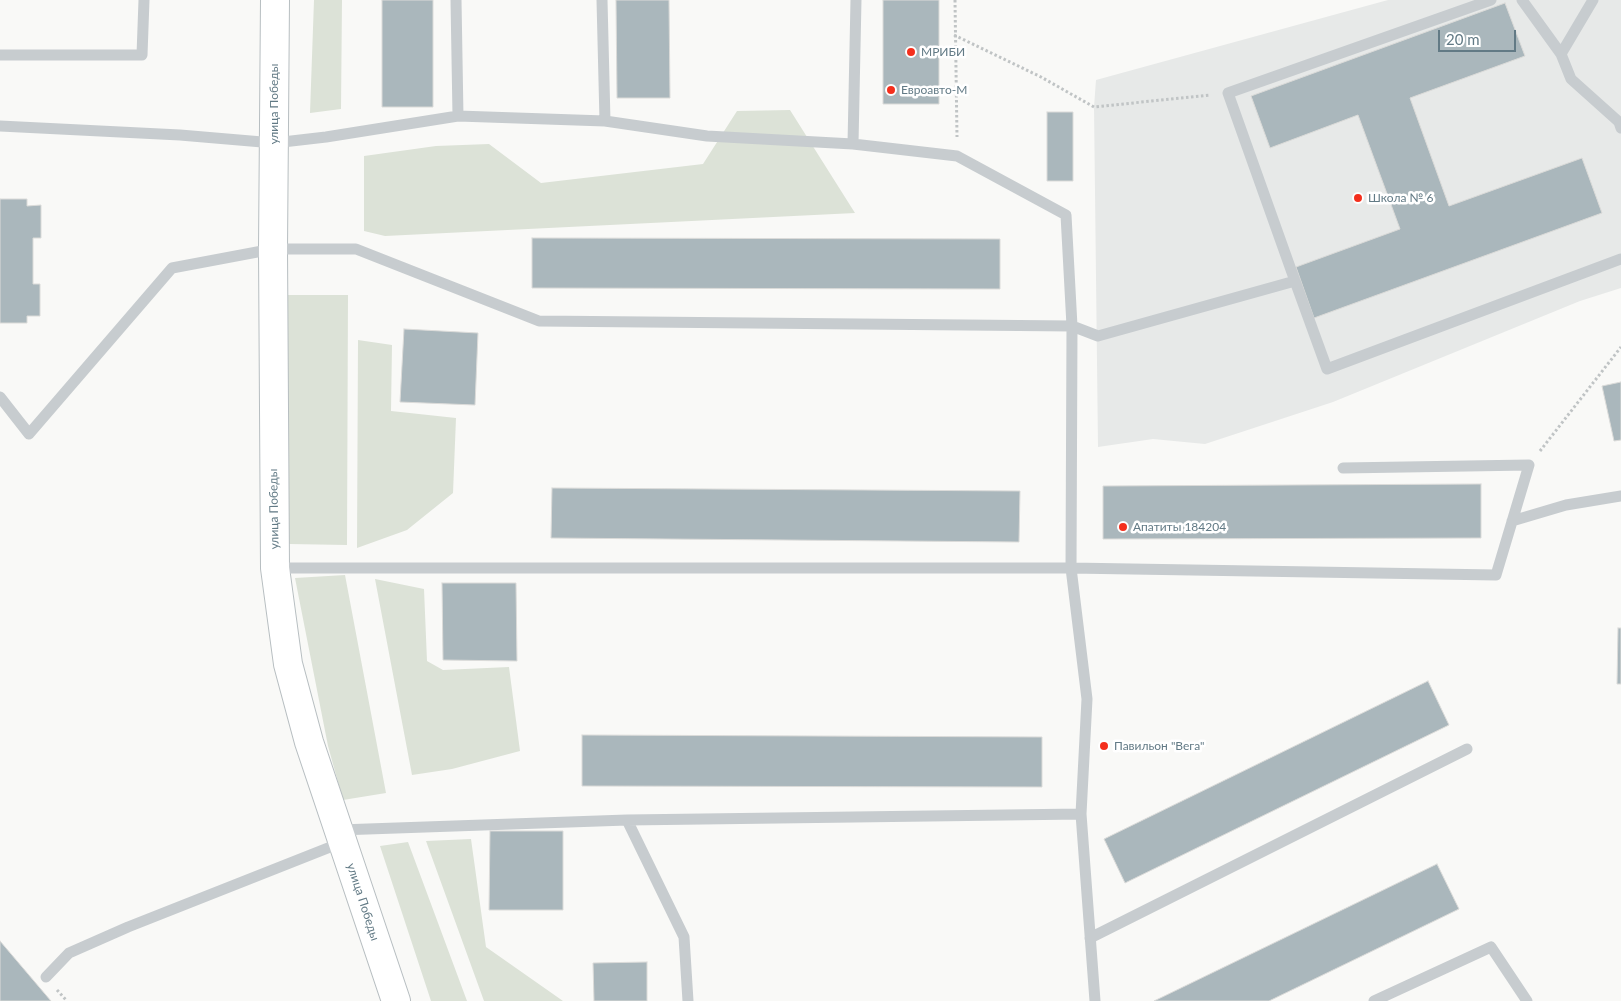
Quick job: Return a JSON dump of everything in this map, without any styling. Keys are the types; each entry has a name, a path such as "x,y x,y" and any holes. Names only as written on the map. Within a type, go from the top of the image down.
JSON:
{"main road":[{"name":"улица Победы","path":"275,0 273,249 275,568 288,664 309,742 396,1001"}],"lane":[{"path":"0,55 142,56 144,0"},
{"path":"456,0 458,116"},
{"path":"602,0 605,121"},
{"path":"853,144 856,0"},
{"path":"1491,0 1228,93 1327,369 1621,259"},
{"path":"1522,0 1561,54 1572,79 1619,122 1621,128"},
{"path":"1561,54 1593,0"},
{"path":"0,126 180,134 274,142 326,137 458,116 605,121 707,136 853,144 957,156 1066,214 1072,326 1072,568 1087,699 1081,814 1094,1001"},
{"path":"0,397 29,434 172,268 273,249 356,249 539,321 1072,326 1098,336 1295,281"},
{"path":"275,568 1072,568 1496,575 1529,465 1344,468"},
{"path":"1512,521 1566,506 1621,496"},
{"path":"1090,938 1467,749"},
{"path":"46,977 69,953 341,836 627,820 1081,814"},
{"path":"627,820 684,937 688,1001"},
{"path":"1374,1001 1490,947 1526,1001"}],"path":[{"path":"955,0 957,156"},
{"path":"954,35 1041,77 1094,107 1228,93"},
{"path":"1529,465 1621,347"}],"shaded area":[{"path":"314,0 342,0 341,109 310,113"},
{"name":"Школа № 6","path":"1388,0 1621,0 1621,288 1580,301 1333,402 1205,444 1153,439 1098,447 1094,107 1096,80"},
{"path":"790,110 855,213 385,236 364,231 364,156 436,146 489,144 541,183 703,164 737,111"},
{"path":"287,295 348,295 347,545 289,544 285,500"},
{"path":"358,340 392,345 391,411 456,418 453,493 407,530 357,548"},
{"path":"345,575 386,793 343,800 328,746 295,578"},
{"path":"375,579 424,589 427,661 443,670 509,667 520,751 452,769 412,775"},
{"path":"471,839 486,947 563,1001 484,1001 426,841"},
{"path":"408,842 467,1001 431,1001 380,846"}],"building":[{"path":"382,0 433,0 433,107 382,107"},
{"path":"616,0 669,0 670,98 617,98"},
{"name":"МРИБИ","path":"883,0 939,0 939,104 883,104"},
{"path":"1505,3 1525,56 1410,98 1449,206 1582,158 1602,213 1314,318 1296,267 1400,229 1358,115 1270,148 1251,96"},
{"path":"1047,112 1073,112 1073,181 1047,181"},
{"path":"0,199 27,199 27,206 41,205 41,238 33,238 33,284 40,284 40,316 27,316 27,323 0,323"},
{"path":"532,238 1000,239 1000,289 532,288"},
{"path":"404,329 478,333 475,405 400,402"},
{"path":"1621,382 1621,440 1614,441 1602,386"},
{"path":"1481,484 1481,538 1103,539 1103,486"},
{"path":"552,488 1020,491 1019,542 551,538"},
{"path":"442,583 516,583 517,661 443,660"},
{"path":"1618,628 1621,628 1621,684 1617,684"},
{"path":"1428,681 1449,725 1125,883 1104,839"},
{"path":"582,735 1042,737 1042,787 582,786"},
{"path":"490,831 563,831 563,910 489,910"},
{"path":"1437,864 1459,909 1269,1001 1154,1001"},
{"path":"0,941 51,1001 0,1001"},
{"path":"647,962 647,1001 594,1001 593,963"}],"place":[{"name":"МРИБИ","path":"911,52"},
{"name":"Евроавто-М","path":"891,90"},
{"name":"Школа № 6","path":"1358,198"},
{"name":"Апатиты 184204","path":"1123,527"},
{"name":"Павильон \"Вега\"","path":"1104,746"}]}
